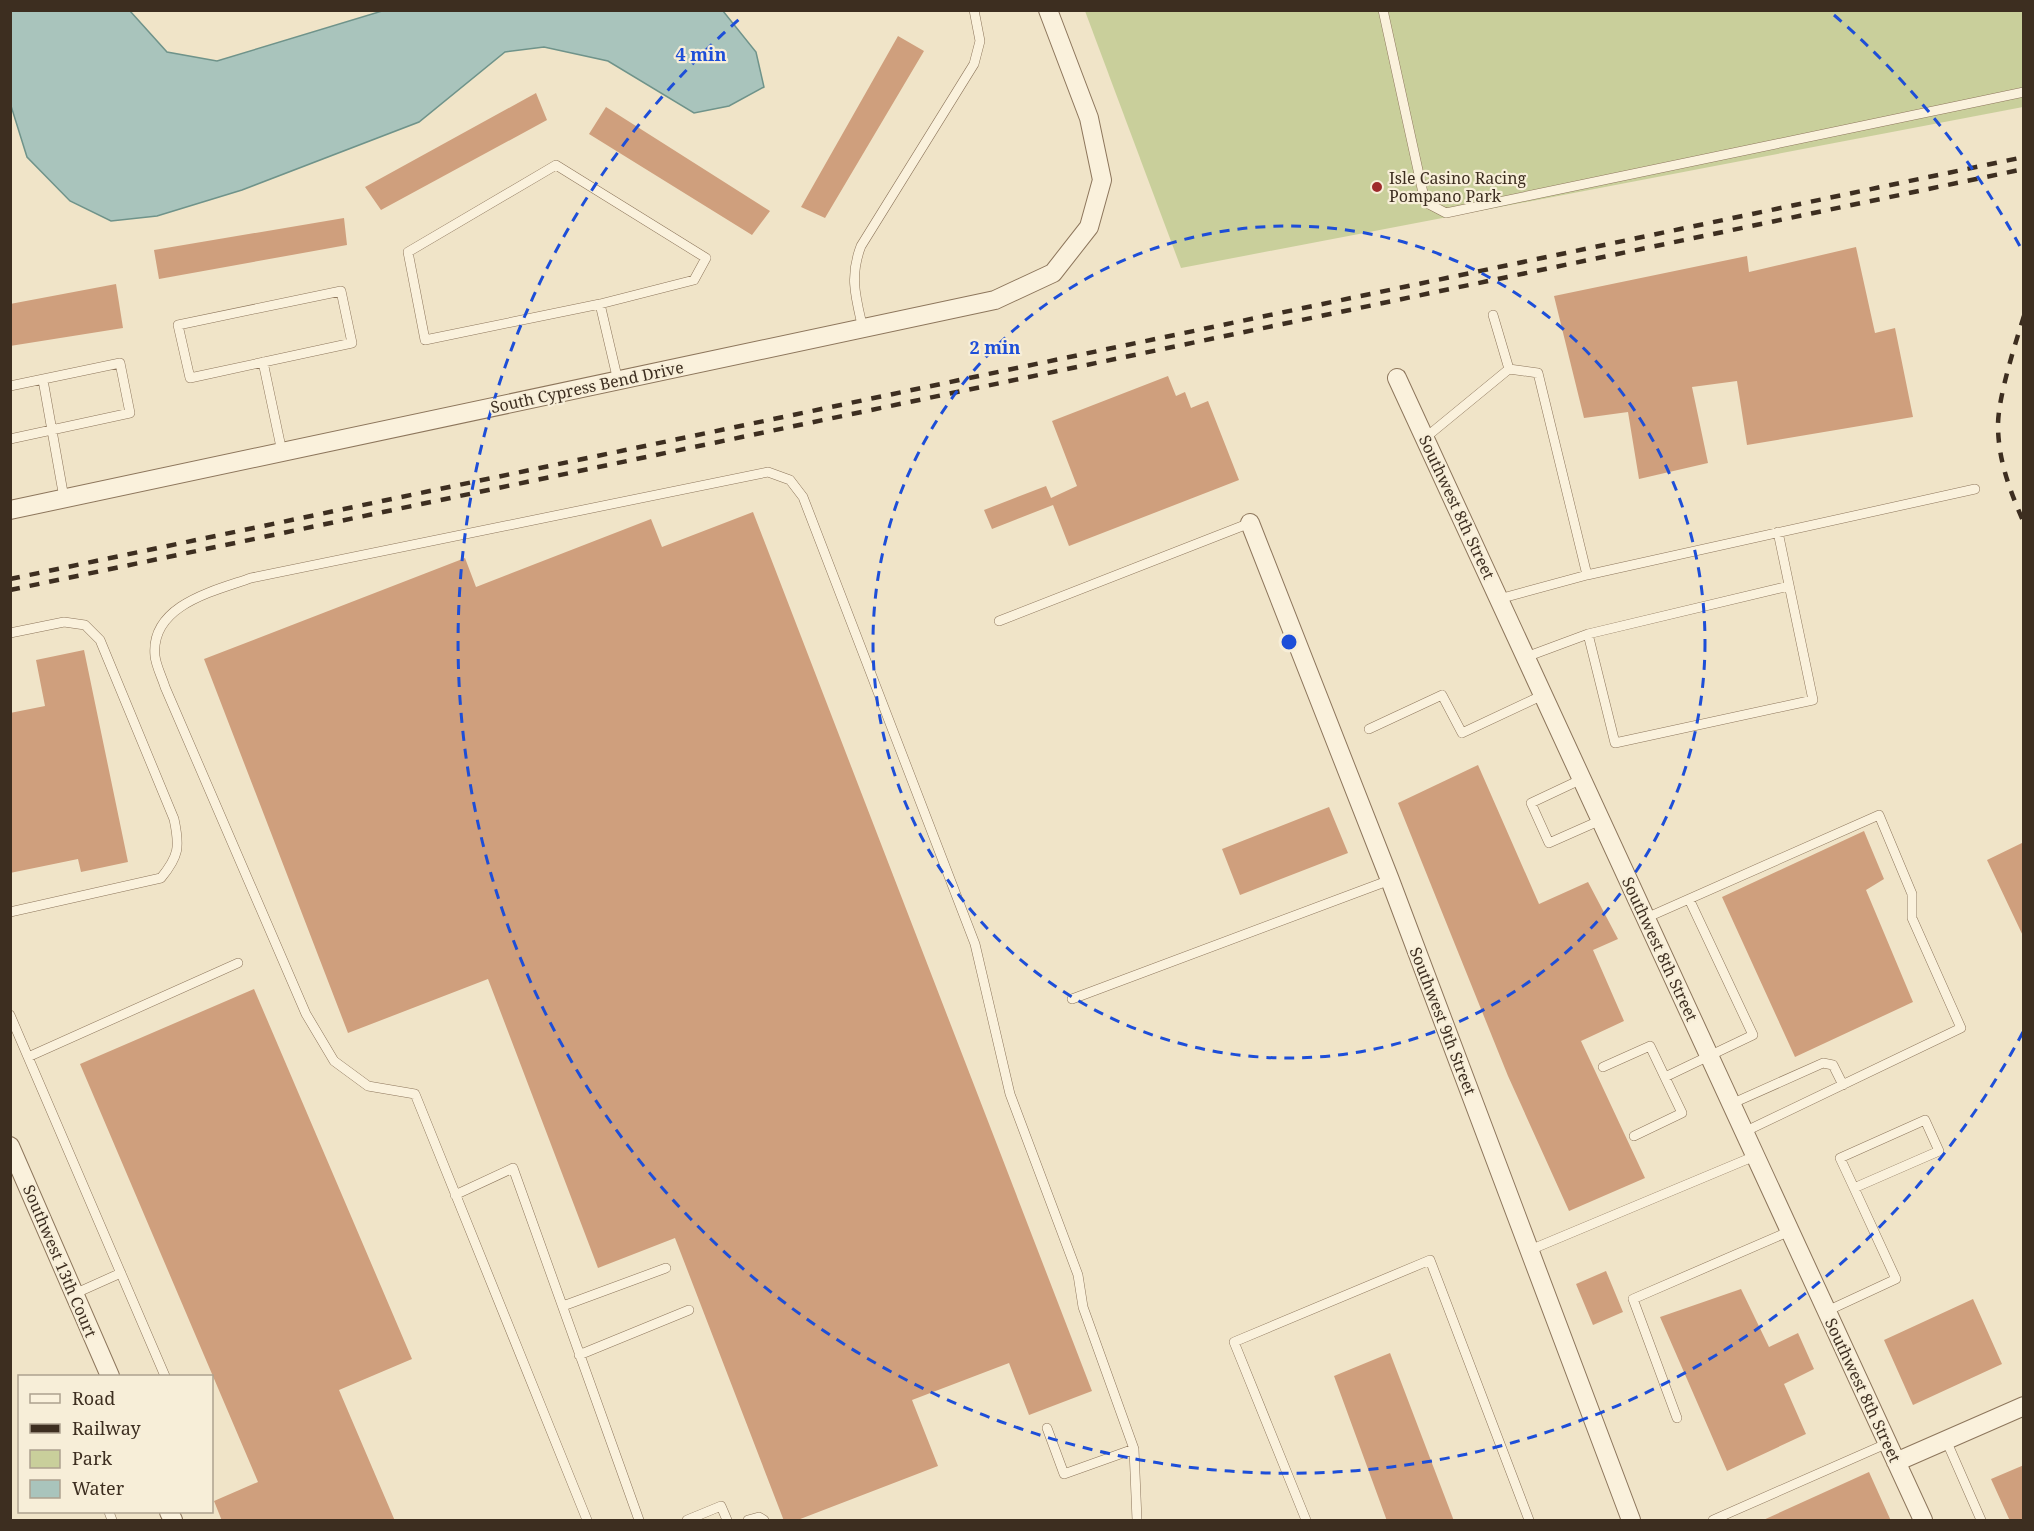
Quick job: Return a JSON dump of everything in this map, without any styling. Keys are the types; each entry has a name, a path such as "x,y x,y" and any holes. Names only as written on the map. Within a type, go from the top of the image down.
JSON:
{"street":[{"name":"South Cypress Bend Drive","path":"10,510 995,300 1053,273 1089,227 1102,180 1089,118 1048,10"},
{"name":"Southwest 8th Street","path":"1397,378 1923,1521"},
{"name":"Southwest 9th Street","path":"1250,523 1390,880 1631,1521"},
{"name":"Southwest 13th Court","path":"10,1146 15,1171 74,1294 109,1375"},
{"path":"1896,1462 2024,1406"}],"lane":[{"path":"863,328 854,288 854,265 861,246 974,64 980,41 974,10"},
{"path":"1383,10 1425,202 1446,213 2024,92"},
{"path":"556,165 706,258 694,280 600,304 425,340 408,252 556,165"},
{"path":"341,291 352,343 264,362 190,378 178,325 341,291"},
{"path":"600,304 618,381"},
{"path":"1493,315 1509,369"},
{"path":"264,362 282,452"},
{"path":"10,386 120,363 130,413 10,440"},
{"path":"1425,438 1509,369 1538,373 1587,575"},
{"path":"43,380 64,498"},
{"path":"587,1521 415,1094 368,1086 334,1061 306,1014 165,687 155,657 157,633 174,610 202,595 251,578 768,472 790,480 803,497 975,944 1010,1094 1078,1275 1083,1307 1134,1449 1137,1521"},
{"path":"1499,599 1587,575 1975,489"},
{"path":"999,621 1250,523"},
{"path":"1588,633 1615,743 1813,700 1778,532"},
{"path":"1526,657 1588,633 1789,586"},
{"path":"10,633 64,622 85,625 100,640 174,819 179,842 174,862 160,878 10,912"},
{"path":"1369,729 1442,695 1462,733 1543,695"},
{"path":"1582,779 1531,803 1549,843 1601,820"},
{"path":"1646,918 1879,815 1912,894 1912,918 1961,1029 1744,1132"},
{"path":"1072,999 1390,880"},
{"path":"1665,1077 1753,1035 1689,899"},
{"path":"28,1057 238,963"},
{"path":"10,1015 164,1375"},
{"path":"1603,1067 1650,1046 1682,1113 1634,1136"},
{"path":"1731,1104 1823,1063 1833,1065 1843,1085"},
{"path":"1827,1311 1896,1279 1840,1158 1925,1120 1939,1151 1854,1188"},
{"path":"1530,1250 1755,1156"},
{"path":"455,1195 513,1168 639,1521"},
{"path":"1677,1418 1633,1299 1790,1231"},
{"path":"1306,1521 1234,1342 1430,1260 1530,1521"},
{"path":"562,1306 666,1268"},
{"path":"74,1294 121,1273"},
{"path":"579,1355 690,1310"},
{"path":"1047,1428 1064,1474 1134,1449"},
{"path":"1946,1440 1981,1521"},
{"path":"1713,1521 1888,1443"},
{"path":"687,1521 720,1506 727,1521"},
{"path":"748,1521 759,1517 764,1521"}],"green space":[{"name":"Isle Casino Racing Pompano Park","path":"1085,11 2023,11 2023,107 1181,268"}],"water":[{"path":"10,11 130,11 167,52 217,61 382,11 723,11 756,52 764,87 729,106 694,113 608,61 544,47 505,52 419,122 242,190 157,216 111,221 70,201 27,157 11,106"}],"building":[{"path":"898,36 924,51 825,218 801,207"},
{"path":"536,93 547,120 381,210 365,187"},
{"path":"606,107 770,211 752,235 589,134"},
{"path":"344,218 347,245 159,279 154,250"},
{"path":"1856,247 1875,333 1895,328 1913,417 1747,445 1737,381 1692,387 1708,463 1639,479 1628,412 1584,418 1554,296 1747,256 1749,272"},
{"path":"116,284 123,328 10,346 10,304"},
{"path":"1168,376 1176,396 1185,392 1191,408 1208,401 1239,480 1069,546 1053,505 992,529 984,510 1046,486 1051,498 1077,486 1052,421"},
{"path":"753,512 1092,1391 1029,1415 1009,1363 912,1400 938,1466 795,1521 784,1521 675,1238 598,1268 488,979 348,1033 204,659 465,558 476,587 651,519 662,547"},
{"path":"84,650 128,862 81,872 78,859 10,873 10,713 45,706 36,660"},
{"path":"1478,765 1539,904 1588,882 1618,939 1593,950 1624,1021 1581,1041 1645,1178 1569,1211 1508,1076 1398,803"},
{"path":"1329,807 1348,853 1240,895 1222,849"},
{"path":"1864,831 1884,879 1866,890 1913,1002 1795,1057 1722,897"},
{"path":"2024,842 2024,938 1987,860"},
{"path":"254,989 412,1359 339,1390 395,1521 222,1521 214,1501 258,1482 80,1064"},
{"path":"1606,1271 1623,1312 1593,1325 1576,1284"},
{"path":"1741,1289 1769,1347 1798,1333 1814,1369 1784,1384 1806,1434 1727,1471 1660,1317"},
{"path":"1973,1299 2002,1364 1913,1405 1884,1340"},
{"path":"1390,1353 1454,1521 1387,1521 1334,1376"},
{"path":"2024,1465 2024,1521 2010,1521 1991,1479"},
{"path":"1869,1472 1891,1521 1761,1521"}],"railway":[{"path":"10,579 2024,157"},
{"path":"10,590 2024,169"},
{"path":"2024,316 2004,386 1998,425 2000,451 2006,475 2024,523"}],"place":[{"name":"Isle Casino Racing Pompano Park","path":"1377,187"}]}
